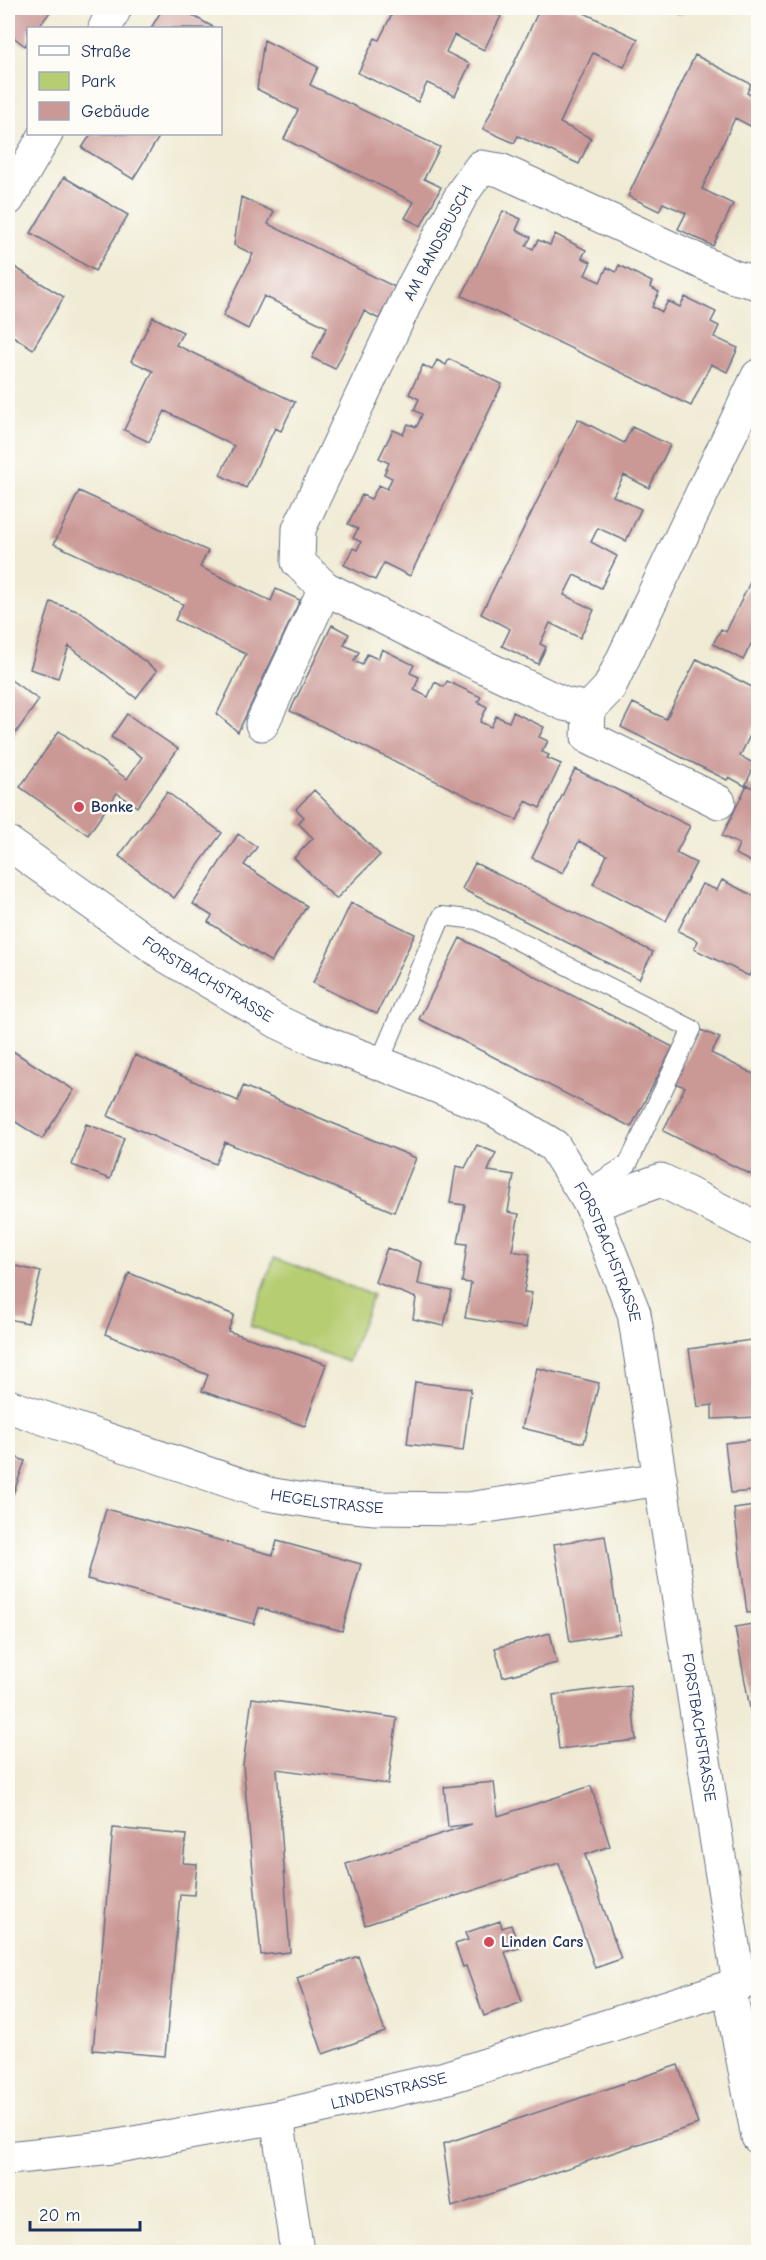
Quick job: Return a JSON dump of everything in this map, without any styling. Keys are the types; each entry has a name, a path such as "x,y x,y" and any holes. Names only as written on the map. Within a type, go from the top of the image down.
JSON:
{"street":[{"path":"106,27 115,8"},
{"path":"8,199 45,135"},
{"name":"AM BANDSBUSCH","path":"589,709 564,704 446,649 326,588 298,562 299,529 413,287 463,192 481,168 500,170 734,277 759,283"},
{"path":"719,802 588,737 589,709 609,688 759,376"},
{"path":"262,724 326,588"},
{"name":"FORSTBACHSTRASSE","path":"8,843 168,957 278,1022 314,1039 495,1110 554,1146 587,1199 634,1313 742,1984 759,2137"},
{"path":"587,1199 661,1180 759,1229"},
{"name":"HEGELSTRASSE","path":"8,1406 268,1494 322,1503 375,1508 468,1509 660,1479"},
{"name":"LINDENSTRASSE","path":"8,2158 112,2146 277,2117 445,2078 742,1984"},
{"path":"277,2117 297,2253"}],"lane":[{"path":"379,1063 442,916 477,920 693,1029 627,1164 587,1199"}],"green space":[{"path":"274,1258 373,1295 348,1362 250,1326"}],"building":[{"path":"8,8 53,8 39,27 27,27 25,46 8,33"},
{"path":"163,8 179,8 213,27 152,27"},
{"path":"395,8 484,8 501,16 484,50 454,35 446,52 470,64 455,96 427,83 418,102 358,73 375,38 379,40"},
{"path":"540,8 577,8 638,39 624,67 593,53 560,123 591,138 579,164 518,136 514,143 483,129"},
{"path":"666,8 684,8 681,15"},
{"path":"264,40 318,67 310,85 440,147 424,179 441,187 421,226 405,218 414,202 284,139 298,110 257,89"},
{"path":"695,55 751,84 747,93 758,98 758,130 735,118 702,189 733,204 713,246 678,229 686,213 663,203 659,211 628,196"},
{"path":"90,135 160,135 133,179 82,148"},
{"path":"64,177 128,215 95,271 31,233"},
{"path":"241,197 274,212 268,224 395,287 379,319 364,311 335,369 312,358 327,327 264,296 248,329 223,316 253,254 234,245"},
{"path":"503,211 521,219 516,230 531,237 526,246 533,249 538,240 550,245 555,234 586,250 582,258 591,262 585,275 600,282 607,267 616,272 619,265 652,282 650,287 659,292 652,307 662,312 668,301 680,307 685,297 716,312 711,322 719,326 714,337 738,348 727,372 711,364 691,406 462,296"},
{"path":"11,265 64,297 33,349 8,333 8,271"},
{"path":"153,317 183,332 176,345 295,402 281,431 275,428 246,488 220,475 234,446 165,411 149,442 124,430 153,371 131,361"},
{"path":"449,359 502,384 410,576 384,563 375,580 344,565 353,548 357,550 361,542 353,538 358,529 348,524 362,495 371,499 379,485 387,489 392,478 384,474 389,463 379,458 393,430 403,434 408,424 416,427 418,424 422,414 414,410 419,399 409,394 423,365 432,370 437,360 446,365"},
{"path":"578,419 624,443 632,427 670,445 649,488 624,475 613,496 641,509 626,541 598,528 591,542 617,556 601,588 574,575 564,595 594,610 580,638 550,623 540,644 546,647 538,664 502,646 510,629 481,614"},
{"path":"79,491 208,551 200,567 271,601 276,589 300,600 238,732 217,714 246,654 175,620 183,604 54,544"},
{"path":"753,576 758,579 758,648 751,644 743,660 713,644 721,629 726,632"},
{"path":"51,602 80,612 157,671 136,698 69,646 58,678 30,669"},
{"path":"332,625 349,634 344,645 359,652 354,661 362,665 367,654 378,659 382,649 414,665 410,673 419,677 414,690 428,697 435,682 444,687 447,681 481,697 478,702 487,707 480,722 491,727 496,716 509,722 513,712 544,727 539,737 548,741 542,752 549,755 547,758 561,764 540,808 526,801 517,820 290,711"},
{"path":"697,659 758,690 758,719 740,756 755,764 745,786 729,777 727,780 621,727 633,703 666,719"},
{"path":"8,678 39,700 8,744"},
{"path":"127,714 178,749 137,807 117,793 88,835 20,787 59,731 127,779 142,757 111,737"},
{"path":"575,769 690,826 676,853 696,863 666,921 593,884 607,855 579,841 563,873 532,858"},
{"path":"747,785 758,790 758,865 735,854 739,844 722,836"},
{"path":"314,790 380,855 336,899 294,858 313,838 298,823 304,817 296,809"},
{"path":"167,792 222,833 174,898 119,856"},
{"path":"238,834 257,847 244,865 307,906 271,962 208,922 212,916 193,904"},
{"path":"475,863 653,952 639,979 462,889"},
{"path":"722,880 758,898 758,956 749,976 694,949 698,941 678,931 702,884 717,890"},
{"path":"351,903 415,934 377,1014 313,983"},
{"path":"460,938 673,1047 631,1127 419,1019"},
{"path":"701,1030 720,1038 711,1053 758,1076 758,1178 663,1131 685,1087 674,1083"},
{"path":"8,1048 74,1090 42,1139 8,1117"},
{"path":"135,1055 238,1101 243,1086 416,1158 394,1212 225,1142 215,1164 108,1116"},
{"path":"86,1124 124,1138 110,1179 72,1165"},
{"path":"477,1145 496,1153 488,1171 514,1175 508,1212 519,1214 512,1251 530,1254 524,1292 532,1293 526,1328 465,1318 471,1283 462,1282 467,1244 458,1243 465,1205 450,1203 456,1166 465,1168"},
{"path":"387,1248 422,1262 418,1284 452,1291 444,1326 413,1319 416,1298 375,1282"},
{"path":"8,1264 41,1272 28,1323 8,1319"},
{"path":"129,1273 234,1315 228,1331 326,1364 305,1426 202,1391 208,1375 105,1334"},
{"path":"758,1339 758,1417 712,1419 712,1405 698,1407 689,1349"},
{"path":"537,1368 599,1383 584,1443 522,1428"},
{"path":"415,1382 471,1389 463,1451 407,1444"},
{"path":"758,1439 758,1612 747,1613 734,1509 755,1506 753,1491 731,1493 725,1443"},
{"path":"8,1454 25,1461 8,1508"},
{"path":"106,1509 273,1555 277,1541 361,1564 342,1631 259,1608 254,1624 87,1579"},
{"path":"605,1536 620,1634 570,1642 554,1544"},
{"path":"758,1623 758,1724 753,1725 735,1627"},
{"path":"550,1633 557,1663 503,1677 495,1648"},
{"path":"630,1685 636,1740 559,1749 553,1695"},
{"path":"252,1698 397,1718 388,1784 277,1769 290,1952 261,1955 243,1765"},
{"path":"8,1707 10,1707 9,1736 8,1736"},
{"path":"494,1782 498,1816 591,1786 610,1846 585,1855 621,1959 595,1968 559,1863 365,1925 346,1864 472,1824 448,1827 444,1787"},
{"path":"113,1828 186,1835 183,1863 197,1864 194,1895 180,1894 165,2056 93,2050"},
{"path":"500,1921 502,1928 511,1925 519,1948 505,1952 522,2002 484,2016 466,1966 463,1967 455,1944 468,1940 465,1933"},
{"path":"358,1956 385,2032 323,2054 297,1978"},
{"path":"678,2065 698,2124 452,2207 443,2144"}],"place":[{"name":"Bonke","path":"79,807"},
{"name":"Linden Cars","path":"489,1942"}]}
